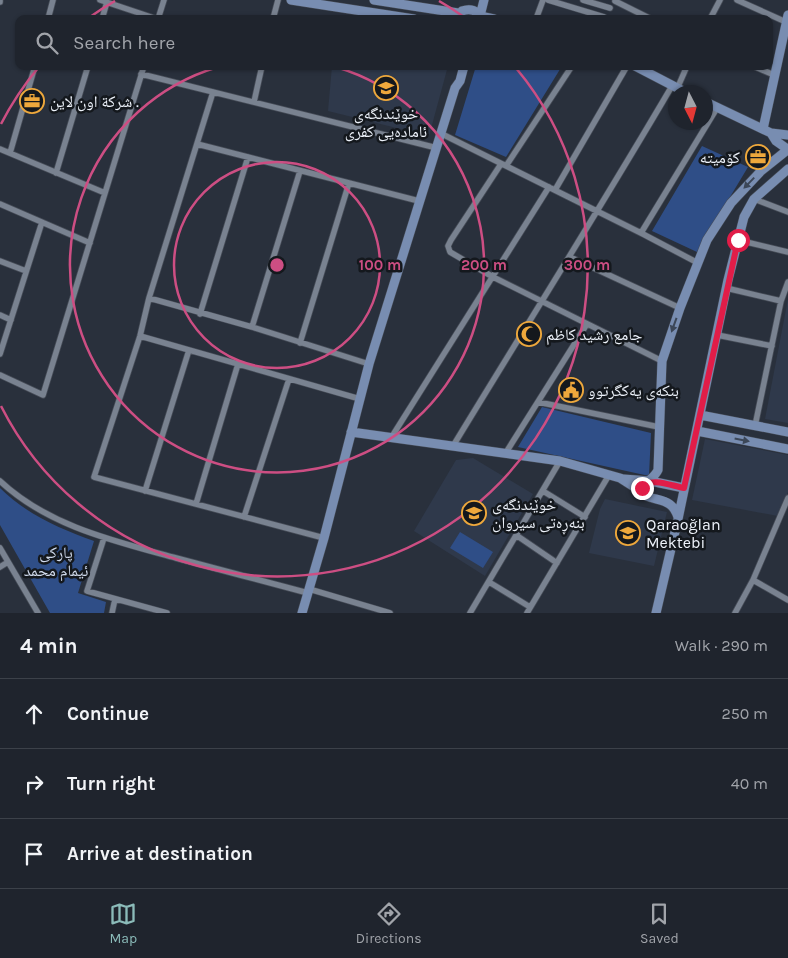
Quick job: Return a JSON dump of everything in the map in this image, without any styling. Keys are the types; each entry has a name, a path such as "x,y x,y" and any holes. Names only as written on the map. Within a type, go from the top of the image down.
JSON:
{"main road":[{"path":"292,0 388,15"},
{"path":"374,0 460,14 474,10 478,15"},
{"path":"460,14 472,0"},
{"path":"480,15 484,0"},
{"path":"642,492 644,484 655,477 658,470 662,361 680,308 707,240 731,203 761,171 787,150 767,131 774,75 787,18"},
{"path":"302,613 324,538 369,364 419,201 442,134 455,88 457,70"},
{"path":"455,88 460,81 463,70"},
{"path":"642,70 671,85"},
{"path":"713,106 767,131 788,136"},
{"path":"656,613 697,431 726,288 744,217 754,199 788,169"},
{"path":"700,415 788,432"},
{"path":"697,431 788,449"},
{"path":"351,432 560,461 620,478 650,481 683,492"},
{"path":"620,478 644,495 665,502 676,510 678,519"},
{"path":"665,502 683,492"}],"street":[{"path":"49,15 54,0"},
{"path":"159,15 164,0"},
{"path":"274,15 278,0"},
{"path":"537,15 542,0"},
{"path":"548,0 596,15"},
{"path":"584,10 586,0 610,8"},
{"path":"606,15 615,0 643,15"},
{"path":"712,15 720,0"},
{"path":"737,0 787,18"},
{"path":"102,15 103,1 146,15"},
{"path":"10,153 34,70"},
{"path":"56,173 87,70"},
{"path":"0,375 43,394 143,70"},
{"path":"254,102 261,70"},
{"path":"569,70 448,246 450,252 493,277 662,361"},
{"path":"391,438 493,277 552,189 626,70"},
{"path":"680,85 685,70"},
{"path":"762,70 774,75"},
{"path":"142,74 437,148"},
{"path":"213,92 149,298 140,336 94,477 324,538"},
{"path":"453,446 541,301 668,104"},
{"path":"641,233 718,108"},
{"path":"442,134 698,263"},
{"path":"197,144 419,201"},
{"path":"0,149 105,194"},
{"path":"200,314 248,158"},
{"path":"252,327 300,171"},
{"path":"300,343 349,183"},
{"path":"754,199 788,212"},
{"path":"0,204 90,243"},
{"path":"0,354 42,222"},
{"path":"738,240 788,252"},
{"path":"570,257 680,308"},
{"path":"0,261 26,272"},
{"path":"755,426 782,301 788,282"},
{"path":"726,288 782,301"},
{"path":"149,298 200,314 252,327 369,364"},
{"path":"0,316 11,320"},
{"path":"505,454 587,324"},
{"path":"717,335 772,346"},
{"path":"140,336 360,399"},
{"path":"144,491 189,350"},
{"path":"196,504 238,364"},
{"path":"244,517 290,379"},
{"path":"538,402 660,427"},
{"path":"470,613 560,461"},
{"path":"489,582 528,610 610,475"},
{"path":"0,481 28,503 60,521 104,538 390,613"},
{"path":"543,490 585,517"},
{"path":"735,613 753,580 788,498"},
{"path":"516,535 557,563"},
{"path":"104,538 87,591 167,613"},
{"path":"0,548 37,611 29,613"},
{"path":"0,567 8,562"},
{"path":"753,580 788,600"},
{"path":"112,613 115,599"}],"shaded area":[{"name":"خوێندنگەی ئامادەیی کفری","path":"332,70 447,70 429,136 328,111"},
{"path":"788,299 788,423 765,419"},
{"path":"705,439 788,455 788,492 778,516 692,500"},
{"name":"خوێندنگەی بنەڕەتی سیروان","path":"473,458 533,494 485,576 414,531 456,460"},
{"name":"Qaraoğlan Mektebi","path":"605,499 667,512 654,566 589,553 600,509"}],"green space":[{"path":"475,70 560,70 506,157 455,135"},
{"path":"702,146 748,167 697,252 652,231"},
{"path":"542,407 651,433 649,476 518,447"},
{"name":"پارکی ئیمام محمد","path":"0,488 21,506 44,520 94,541 78,593 106,602 104,613 50,613 0,525"},
{"path":"460,532 493,552 483,568 450,548"}],"place":[{"name":"خوێندنگەی ئامادەیی کفری","path":"386,88"},
{"name":"شركة اون لاين .","path":"32,101"},
{"name":"کۆمیتە","path":"758,157"},
{"name":"جامع رشيد كاظم","path":"529,334"},
{"name":"بنکەی یەکگرتوو","path":"571,390"},
{"name":"خوێندنگەی بنەڕەتی سیروان","path":"474,513"},
{"name":"Qaraoğlan Mektebi","path":"628,533"}],"route":[{"path":"642,488 644,484 650,481 684,488 738,240"}]}
